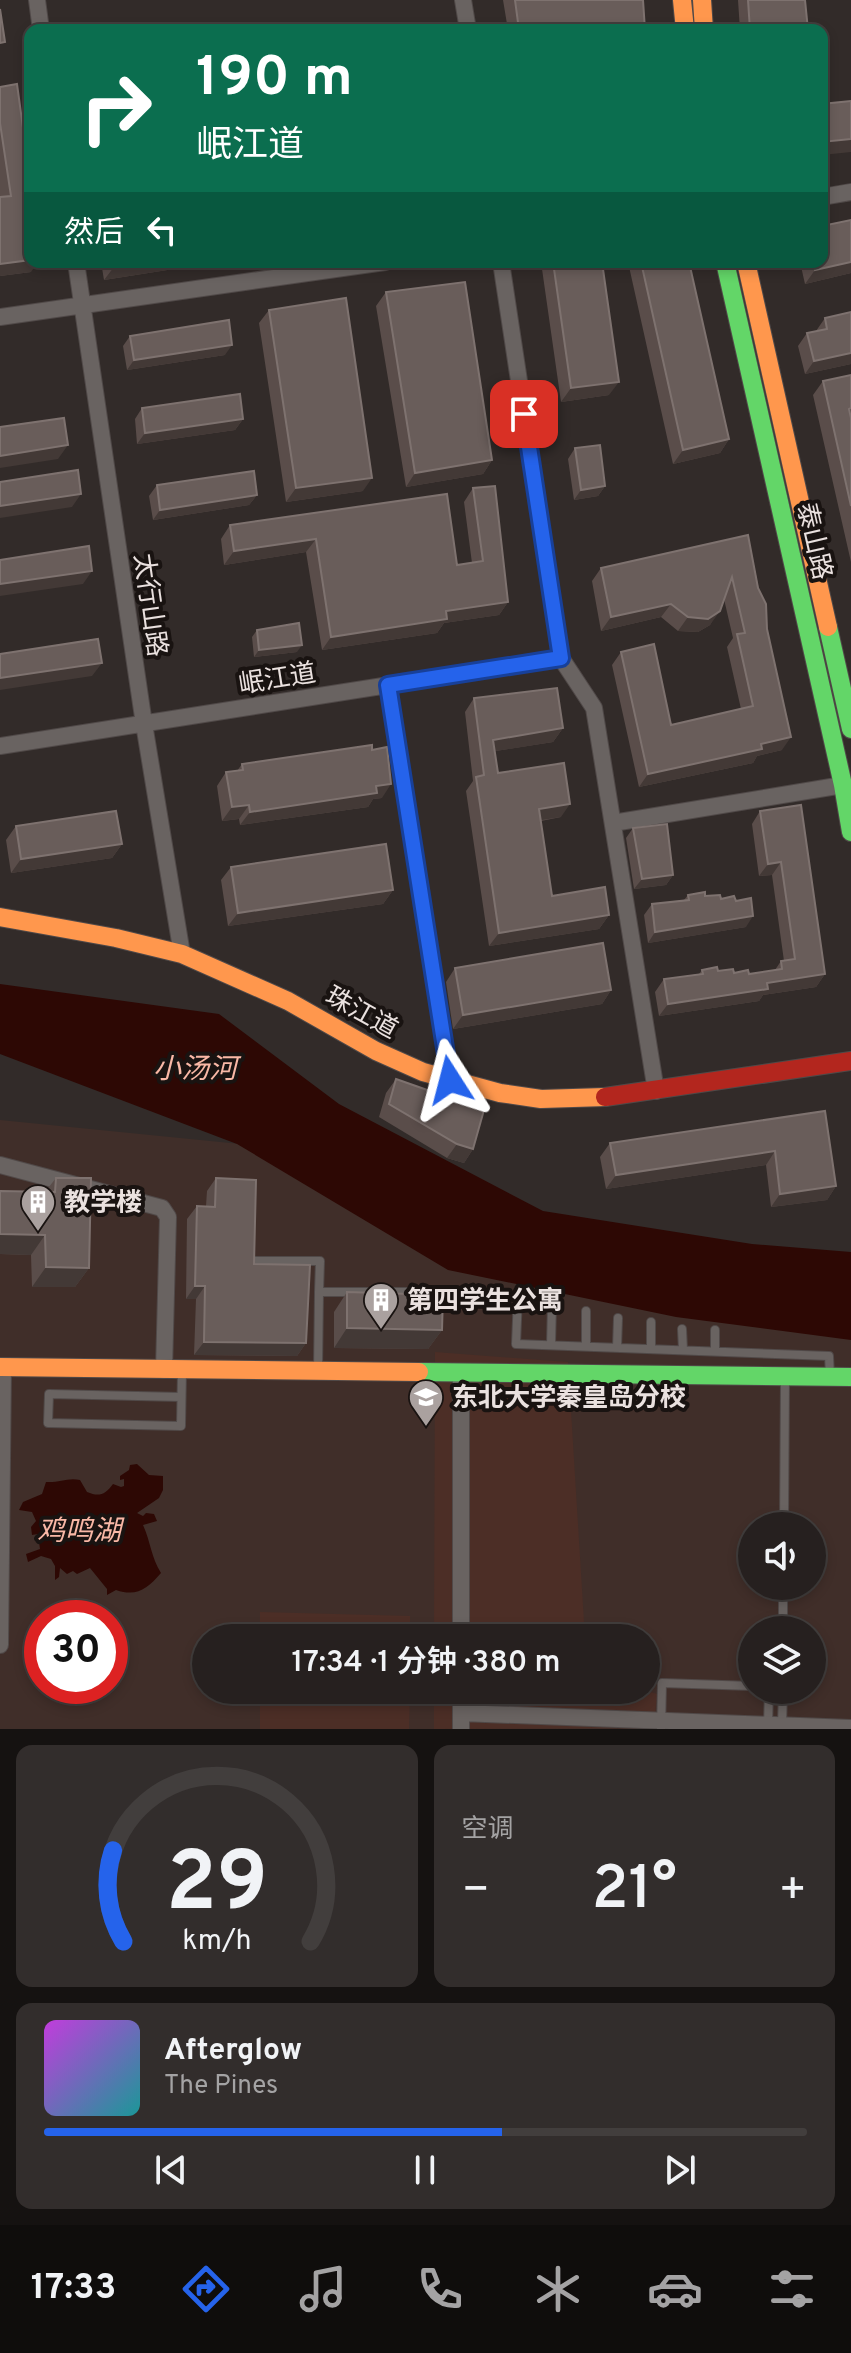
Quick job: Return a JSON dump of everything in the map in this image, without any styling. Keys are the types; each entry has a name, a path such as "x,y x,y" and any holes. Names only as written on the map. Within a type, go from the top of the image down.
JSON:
{"street":[{"path":"37,0 40,24"},
{"path":"463,0 467,24"},
{"path":"682,0 684,24"},
{"path":"702,0 704,24"},
{"path":"828,196 851,192"},
{"name":"太行山路","path":"77,268 144,724 182,954"},
{"path":"0,317 342,268"},
{"path":"502,268 561,658 594,708 656,1091"},
{"name":"泰山路","path":"726,268 851,832"},
{"path":"747,268 851,729"},
{"name":"岷江道","path":"0,746 561,658"},
{"path":"388,685 450,1080"},
{"path":"613,823 843,785"},
{"name":"珠江道","path":"0,917 102,935 182,954 288,1001 376,1051 450,1080 541,1099 582,1099 656,1091 851,1061"},
{"path":"0,1165 162,1208 168,1217 173,1370"},
{"path":"0,1645 2,1367 851,1377"},
{"path":"461,1374 461,1624"},
{"path":"461,1721 851,1728"}],"lane":[{"path":"252,1261 320,1261 317,1371"},
{"path":"319,1292 427,1292"},
{"path":"518,1296 516,1344 829,1356 830,1377"},
{"path":"551,1345 552,1304"},
{"path":"586,1311 586,1346"},
{"path":"617,1348 618,1318"},
{"path":"651,1322 651,1349"},
{"path":"682,1329 683,1350"},
{"path":"715,1330 715,1351"},
{"path":"173,1370 181,1397 181,1426 48,1423 49,1394 181,1397"},
{"path":"784,1512 785,1376"},
{"path":"661,1725 662,1683 738,1686"},
{"path":"771,1704 773,1727"},
{"path":"773,1727 779,1704"}],"shaded area":[{"name":"东北大学秦皇岛分校","path":"0,1120 240,1144 851,1330 851,1729 0,1729"},
{"path":"435,1352 568,1362 584,1624 434,1624"},
{"path":"260,1612 410,1616 410,1624 260,1624"},
{"path":"260,1704 410,1704 409,1729 260,1729"},
{"path":"434,1704 656,1704 654,1728 434,1729"}],"water":[{"name":"小汤河","path":"0,984 219,1014 339,1104 543,1211 752,1244 851,1252 851,1340 676,1317 448,1270 237,1144 0,1054"},
{"name":"鸡鸣湖","path":"137,1464 149,1475 163,1476 163,1490 159,1498 137,1513 143,1516 146,1513 154,1514 157,1521 143,1525 161,1573 151,1583 136,1592 116,1590 107,1595 107,1589 90,1568 77,1574 73,1571 67,1574 60,1568 59,1577 55,1580 55,1566 51,1559 41,1556 28,1562 26,1554 40,1549 38,1534 32,1535 31,1527 36,1521 32,1512 19,1510 23,1502 42,1494 46,1482 80,1480 87,1492 102,1494 113,1484 124,1486 124,1479 120,1480 120,1476 129,1470 130,1465"}],"building":[{"path":"515,0 643,0 645,24 518,24"},
{"path":"748,0 805,0 807,24 750,24"},
{"path":"0,9 5,42 0,43"},
{"path":"17,84 24,135 24,261 0,264 0,197 11,196 0,123 0,87"},
{"path":"851,101 851,139 828,141 828,103"},
{"path":"851,220 851,262 828,267 828,225"},
{"path":"554,268 603,268 619,382 571,388"},
{"path":"642,268 690,268 729,439 683,450"},
{"path":"465,282 492,460 415,473 386,292"},
{"path":"346,298 372,478 296,488 269,310"},
{"path":"851,312 851,353 814,361 807,333 827,329 825,318"},
{"path":"229,320 232,345 134,360 130,336"},
{"path":"851,375 849,409 851,506 823,381"},
{"path":"240,394 243,419 145,433 142,408"},
{"path":"64,418 68,445 0,456 0,427"},
{"path":"600,445 605,486 581,490 575,448"},
{"path":"78,470 81,494 0,506 0,482"},
{"path":"254,471 257,495 160,510 157,485"},
{"path":"495,486 508,602 446,611 447,619 331,637 316,539 234,551 230,525 447,494 457,565 483,561 473,488"},
{"path":"748,535 758,588 766,604 767,629 791,737 761,744 762,749 648,774 621,652 654,644 671,725 753,706 737,634 745,633 732,577 720,611 708,619 688,617 671,604 611,617 601,568"},
{"path":"89,546 92,571 0,584 0,560"},
{"path":"299,623 302,645 259,650 257,630"},
{"path":"98,639 102,663 0,678 0,654"},
{"path":"557,688 563,728 493,740 498,773 564,763 570,804 539,809 552,896 605,887 609,915 499,933 476,777 484,775 474,698"},
{"path":"372,745 372,750 387,747 391,784 376,786 377,793 250,812 249,805 232,807 226,772 243,770 242,764"},
{"path":"801,805 825,974 767,983 768,989 668,1004 664,979 703,974 702,970 717,967 718,971 733,969 734,973 748,970 749,974 782,969 781,961 795,959 781,862 768,864 760,811"},
{"path":"116,811 122,844 21,859 16,826"},
{"path":"667,824 673,875 642,879 633,828"},
{"path":"386,844 393,890 238,913 231,867"},
{"path":"705,892 705,896 720,895 721,899 734,896 736,901 751,898 753,916 655,932 652,904 689,900 688,895"},
{"path":"603,943 611,990 463,1015 455,968"},
{"path":"396,1079 484,1110 473,1149 457,1144 389,1104"},
{"path":"825,1111 836,1186 780,1194 775,1151 616,1175 610,1143"},
{"path":"56,1178 91,1178 89,1268 46,1267 45,1235 0,1234 0,1191 55,1192"},
{"path":"216,1178 256,1180 254,1264 310,1265 306,1343 204,1342 205,1286 195,1286 197,1206 215,1207"},
{"path":"347,1292 443,1295 442,1330 347,1328"}],"traffic: fast":[{"path":"726,268 851,832"},
{"path":"828,627 851,729"},
{"path":"419,1372 851,1377"}],"traffic: slow":[{"path":"682,0 684,24"},
{"path":"702,0 704,24"},
{"path":"747,268 828,627"},
{"path":"0,917 116,938 182,954 288,1001 376,1051 423,1072 500,1093 541,1099 605,1097"},
{"path":"0,1367 419,1372"}],"traffic: jam":[{"path":"605,1097 851,1061"}],"place":[{"name":"教学楼","path":"38,1233"},
{"name":"第四学生公寓","path":"381,1331"},
{"name":"东北大学秦皇岛分校","path":"426,1428"}],"route":[{"path":"450,1080 388,685 561,658 524,414"}]}
